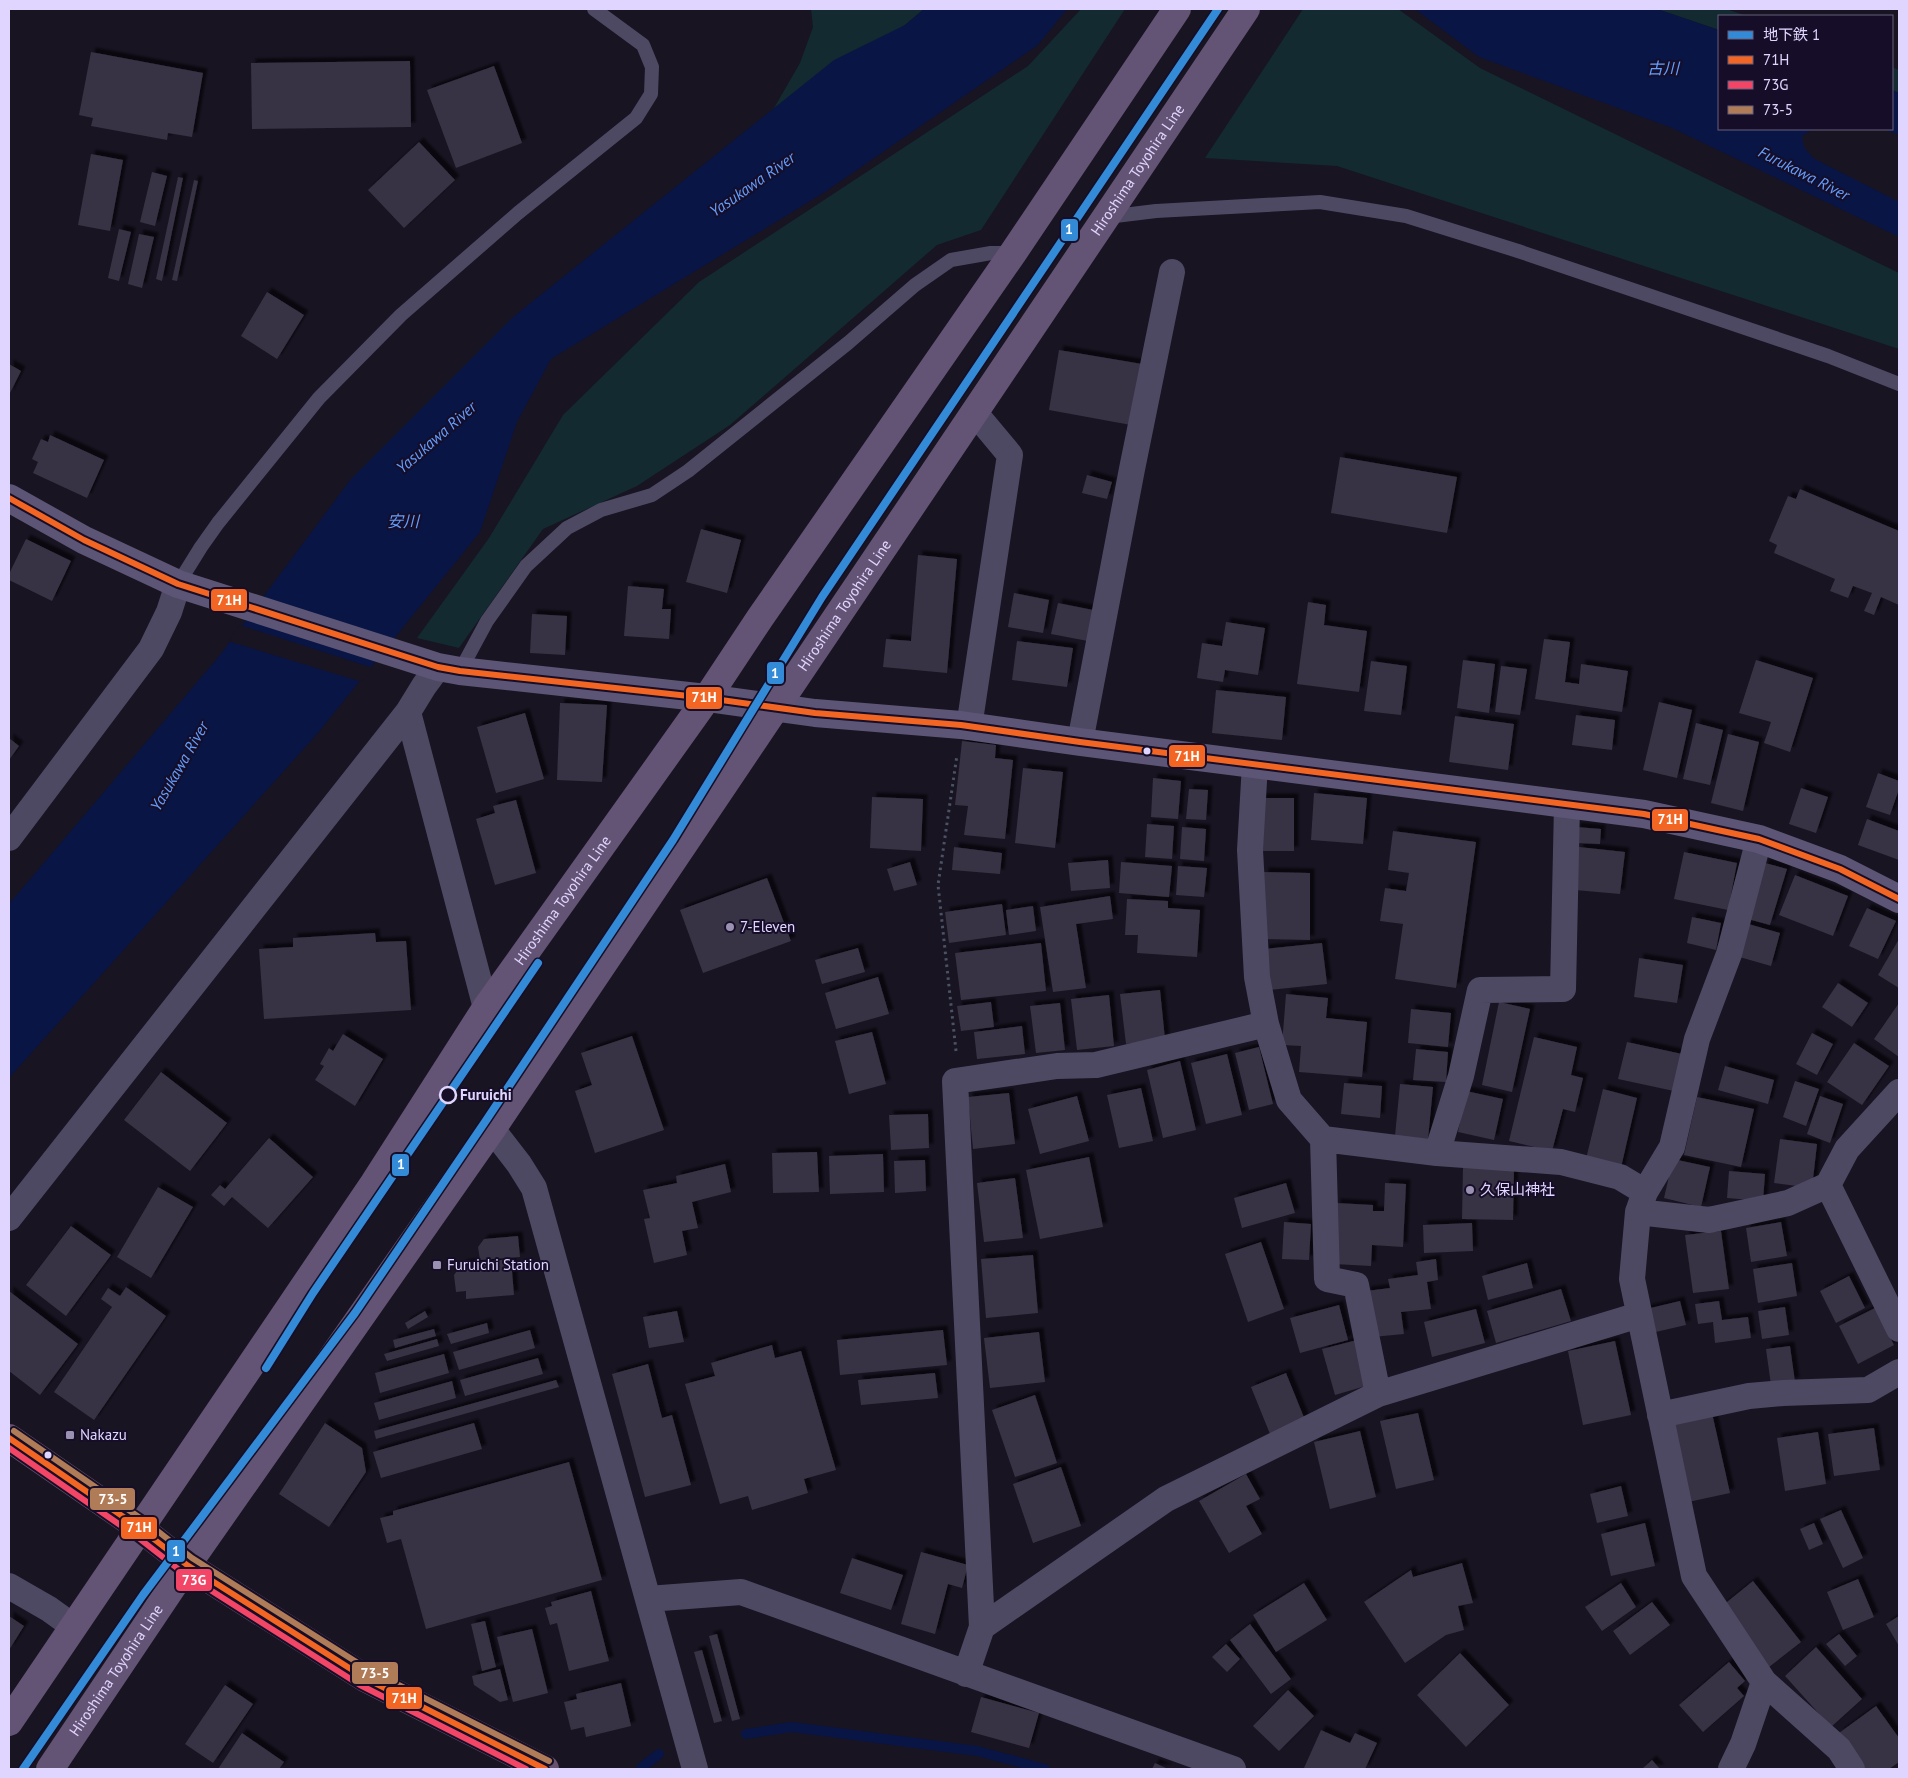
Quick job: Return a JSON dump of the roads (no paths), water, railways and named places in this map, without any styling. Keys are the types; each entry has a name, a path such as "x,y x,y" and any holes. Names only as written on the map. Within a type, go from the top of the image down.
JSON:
{"highway":[{"path":"9,1438 141,1529 187,1564 366,1678 545,1769"}],"main road":[{"name":"Hiroshima Toyohira Line","path":"9,1722 374,1183 486,1008 707,698 760,618 1013,253 1177,9"},
{"name":"Hiroshima Toyohira Line","path":"50,1769 187,1564 492,1129 1246,9"},
{"path":"9,498 84,540 178,584 439,666 816,713 965,726 1644,814 1759,839 1840,869 1899,899"}],"street":[{"path":"1080,742 1172,272"},
{"path":"965,726 1010,455 975,413"},
{"path":"9,838 151,649 169,612 178,584"},
{"path":"9,1218 408,712 439,666"},
{"path":"408,712 486,1008"},
{"path":"1255,764 1250,850 1257,977 1266,1024 1289,1100 1323,1140 1327,1279 1356,1285 1378,1394"},
{"path":"1437,1153 1460,1076 1480,990 1563,989 1567,805"},
{"path":"1759,839 1729,954 1697,1039 1672,1147 1641,1202 1632,1279 1694,1576 1764,1682 1839,1749 1852,1769"},
{"path":"966,1674 982,1627 955,1081 1058,1066 1096,1065 1266,1024"},
{"path":"1323,1140 1437,1153 1561,1162 1620,1177 1641,1202 1709,1220 1788,1203 1828,1185 1847,1149 1899,1092"},
{"path":"492,1129 519,1164 534,1188 695,1769"},
{"path":"1828,1185 1899,1329"},
{"path":"982,1627 1166,1499 1378,1394 1639,1315"},
{"path":"1660,1414 1749,1396 1868,1390 1899,1372"},
{"path":"9,1586 49,1609 74,1627"},
{"path":"648,1599 741,1592 1233,1769"},
{"path":"1731,1769 1743,1744 1764,1682"}],"lane":[{"path":"178,584 218,523 325,391 416,302 518,213 636,118 651,94 652,67 643,45 594,9"},
{"path":"1107,217 1156,210 1320,202 1406,216 1818,353 1899,384"},
{"path":"439,666 487,621 526,566 566,528 601,510 652,494 688,472 848,343 915,285 950,260 991,253 1013,253"}],"water":[{"name":"安川","path":"924,9 1067,9 1038,45 825,192 551,359 517,422 480,532 317,734 9,1078 9,904 220,655 351,479 513,317 834,60 905,25"},
{"name":"古川","path":"1415,9 1657,9 1718,30 1718,130 1811,130 1802,136 1804,147 1813,158 1899,202 1899,237 1672,128 1479,57"},
{"path":"1893,90 1899,93 1899,135 1886,130 1893,130"}],"waterway":[{"path":"746,1734 792,1727 977,1751 1045,1769"},
{"path":"641,1768 659,1754"}],"metro line":[{"name":"1","path":"23,1769 143,1595 355,1313 487,1119 673,840 822,597 1218,9"},
{"name":"1","path":"266,1368 313,1293 538,963"}],"place":[{"name":"7-Eleven","path":"730,927"},
{"name":"Furuichi","path":"448,1095"},
{"name":"久保山神社","path":"1470,1190"},
{"name":"Furuichi Station","path":"437,1265"},
{"name":"Nakazu","path":"70,1435"}],"water label":[{"name":"Furukawa River","path":"1804,173"},
{"name":"Yasukawa River","path":"752,184"},
{"name":"Yasukawa River","path":"436,437"},
{"name":"Yasukawa River","path":"179,766"}]}
